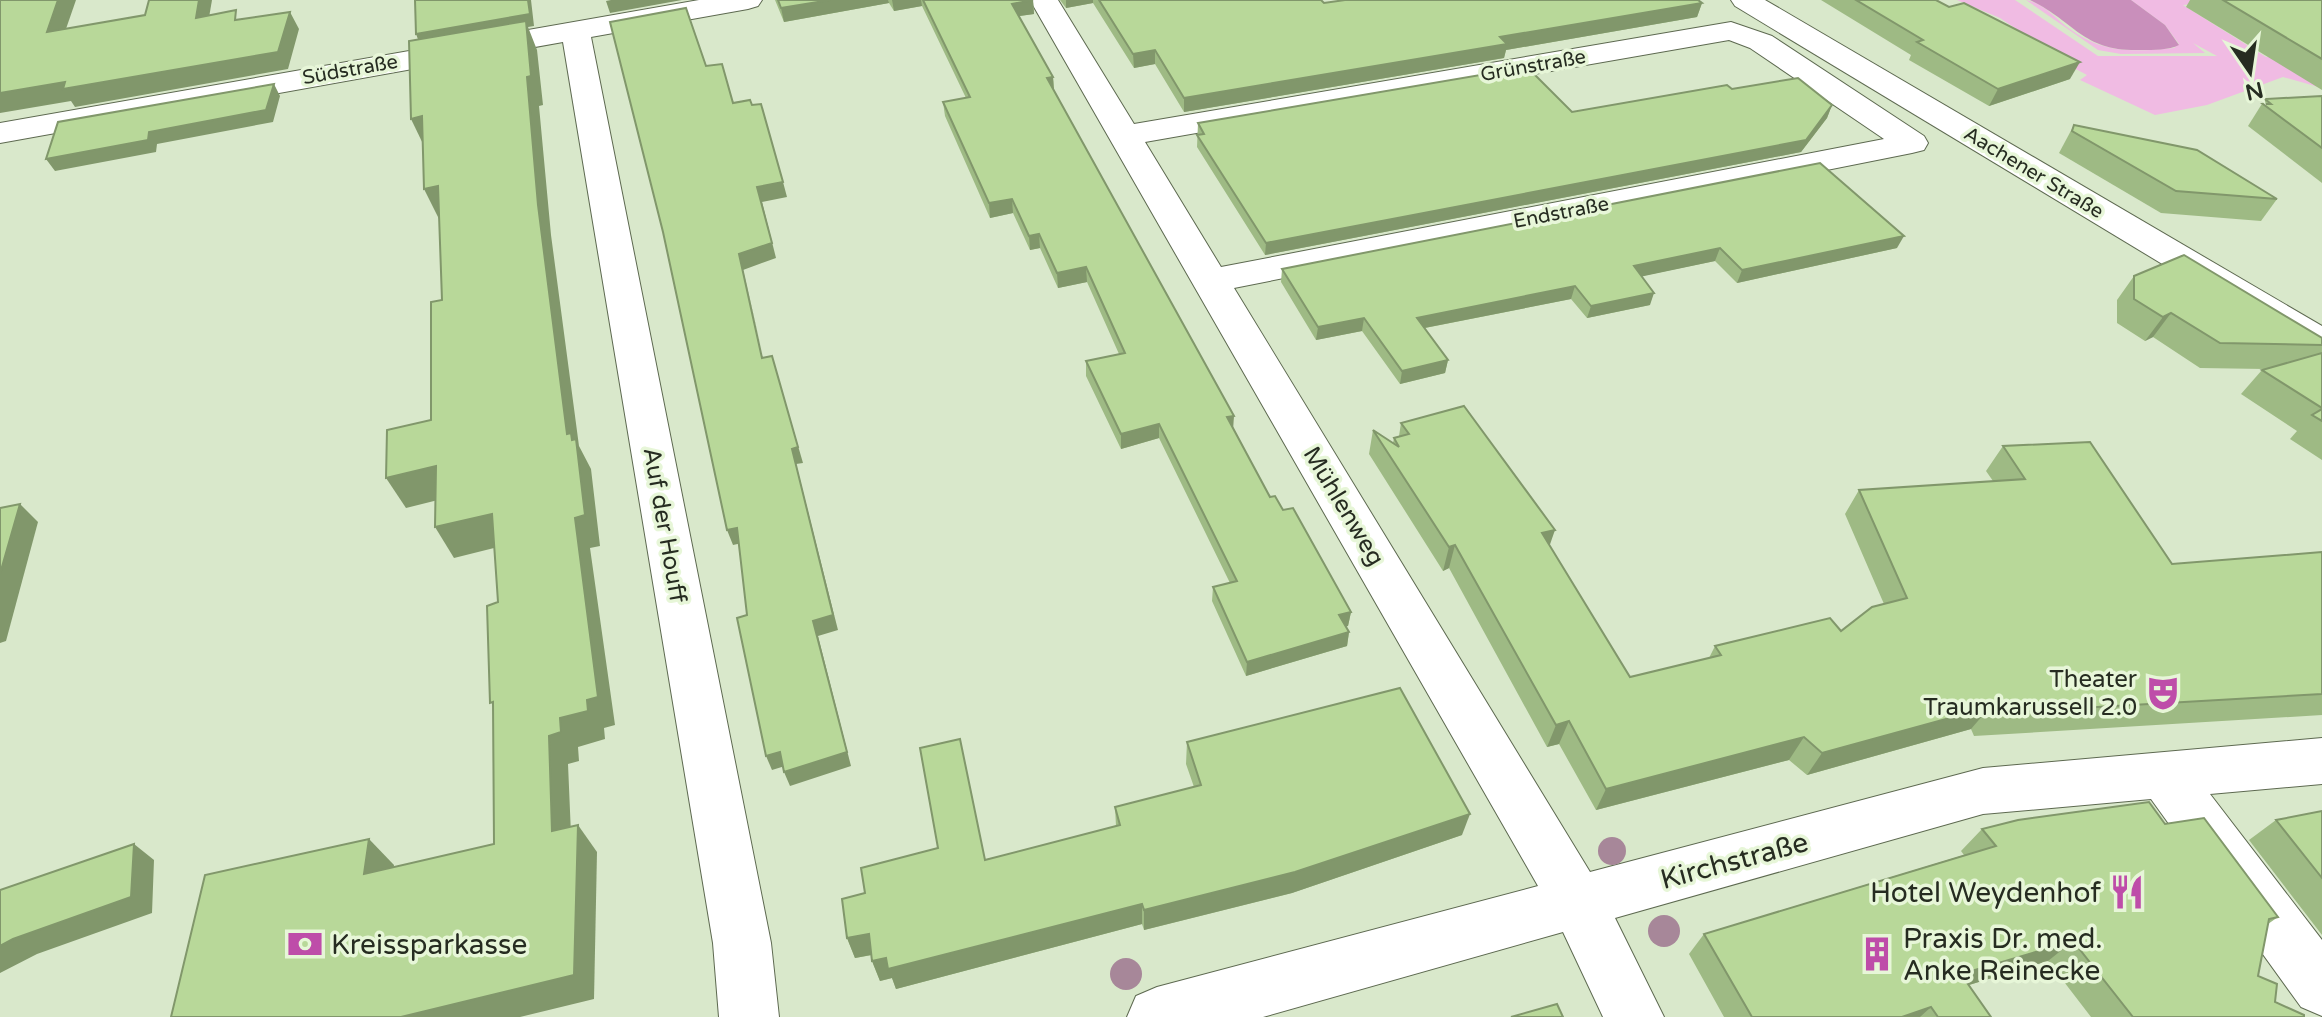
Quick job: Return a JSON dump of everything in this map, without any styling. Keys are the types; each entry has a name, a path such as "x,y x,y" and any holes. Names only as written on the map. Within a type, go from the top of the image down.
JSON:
{"street":[{"name":"Südstraße","path":"0,133 748,0"},
{"name":"Mühlenweg","path":"1044,0 1578,903 1634,1017"},
{"name":"Aachener Straße","path":"1745,0 2322,343"},
{"name":"Grünstraße","path":"1124,136 1731,31 1761,42 1912,143"},
{"name":"Auf der Houff","path":"576,33 742,943 749,1017"},
{"name":"Endstraße","path":"1211,281 1912,143"},
{"name":"Kirchstraße","path":"1157,1017 1983,791 2322,761"},
{"path":"2165,776 2322,987"}],"shaded area":[{"path":"1957,0 2015,0 2098,56 2217,56 2193,43 2205,53 2121,54 2098,50 2026,0 2043,7 2067,27 2093,42 2105,47 2144,50 2174,48 2179,44 2165,25 2131,0 2229,0 2183,5 2266,57 2290,57 2322,88 2283,77 2207,105 2155,115 2080,80 2087,75 2018,38 2018,30 2000,18"},
{"path":"2030,0 2131,0 2165,25 2179,45 2151,50 2106,46 2092,41"}],"building":[{"path":"0,0 58,0 47,32 145,15 149,0 199,0 196,18 236,10 235,20 290,12 278,52 63,89 65,82 0,93"},
{"path":"415,0 528,0 530,14 416,34"},
{"path":"778,0 830,0 781,8"},
{"path":"923,0 1033,0 1012,4 1053,77 1047,78 1234,416 1227,417 1270,497 1275,496 1283,510 1293,508 1351,612 1339,615 1349,632 1247,662 1213,587 1237,581 1159,424 1121,434 1086,361 1125,353 1086,267 1057,273 1039,234 1029,236 1012,199 989,203 943,102 970,97"},
{"path":"1099,0 1321,0 1324,3 1345,0 1698,0 1702,3 1500,37 1507,44 1184,98 1155,50 1133,54"},
{"path":"1856,0 1936,0 1949,7 1964,3 2080,62 1998,89 1917,42 1923,40"},
{"path":"2223,0 2322,0 2322,59"},
{"path":"686,8 706,66 722,64 733,103 750,100 752,105 761,104 783,182 757,187 772,243 739,254 762,358 772,356 798,447 792,449 833,615 813,621 847,752 784,772 780,752 766,756 737,618 747,615 737,528 727,530 663,232 610,22"},
{"path":"526,21 531,76 527,77 538,205 567,434 571,433 572,440 576,439 585,515 575,518 598,697 587,700 588,711 560,718 561,732 549,736 552,831 578,825 574,975 401,1017 171,1017 205,875 369,839 364,874 494,844 493,702 490,703 487,606 498,602 492,514 435,527 436,466 386,478 387,430 431,420 431,302 442,300 438,186 424,189 422,116 411,119 409,41"},
{"path":"1527,67 1572,112 1727,85 1732,89 1798,78 1832,105 1806,140 1266,243 1197,135 1204,134 1198,123"},
{"path":"274,84 266,110 149,132 148,140 46,159 58,122"},
{"path":"2322,96 2322,148 2263,104 2271,104 2265,99"},
{"path":"2074,125 2197,150 2277,199 2176,191 2072,131"},
{"path":"1820,163 1904,236 1742,270 1720,248 1634,266 1654,293 1591,306 1575,286 1417,318 1448,360 1402,371 1364,318 1318,327 1282,269"},
{"path":"2184,255 2322,338 2322,345 2220,343 2171,313 2163,317 2134,299 2134,276"},
{"path":"2322,353 2322,408 2262,370"},
{"path":"1464,406 1555,530 1542,533 1630,677 1721,655 1715,646 1830,618 1841,631 1872,607 1907,598 1859,490 2025,479 2003,446 2090,442 2172,564 2322,552 2322,694 1994,713 1990,707 1822,753 1804,737 1606,789 1569,721 1556,725 1455,545 1449,547 1373,430 1399,447 1394,438 1409,434 1401,423"},
{"path":"2322,409 2322,421 2312,415"},
{"path":"20,504 0,574 0,508"},
{"path":"1400,688 1470,814 1295,872 1144,910 1142,904 888,969 886,958 872,961 869,934 847,938 842,899 865,893 861,868 938,848 920,748 960,739 985,860 1120,825 1115,807 1201,785 1187,742"},
{"path":"2149,802 2165,824 2204,818 2278,917 2269,919 2258,976 2277,984 2275,1002 2304,1017 2133,1017 2073,941 1961,974 1991,1017 1938,1017 1931,1007 1902,1017 1752,1017 1704,934 1996,846 1982,829 2018,820"},
{"path":"2322,811 2322,878 2276,820"},
{"path":"134,844 131,897 0,946 0,890"},
{"path":"1557,1004 1563,1017 1511,1017"}],"place":[{"name":"Theater Traumkarussell 2.0","path":"2163,693"},
{"name":"Hotel Weydenhof","path":"2127,892"},
{"name":"Kreissparkasse","path":"305,944"},
{"name":"Praxis Dr. med. Anke Reinecke","path":"1877,954"}]}
